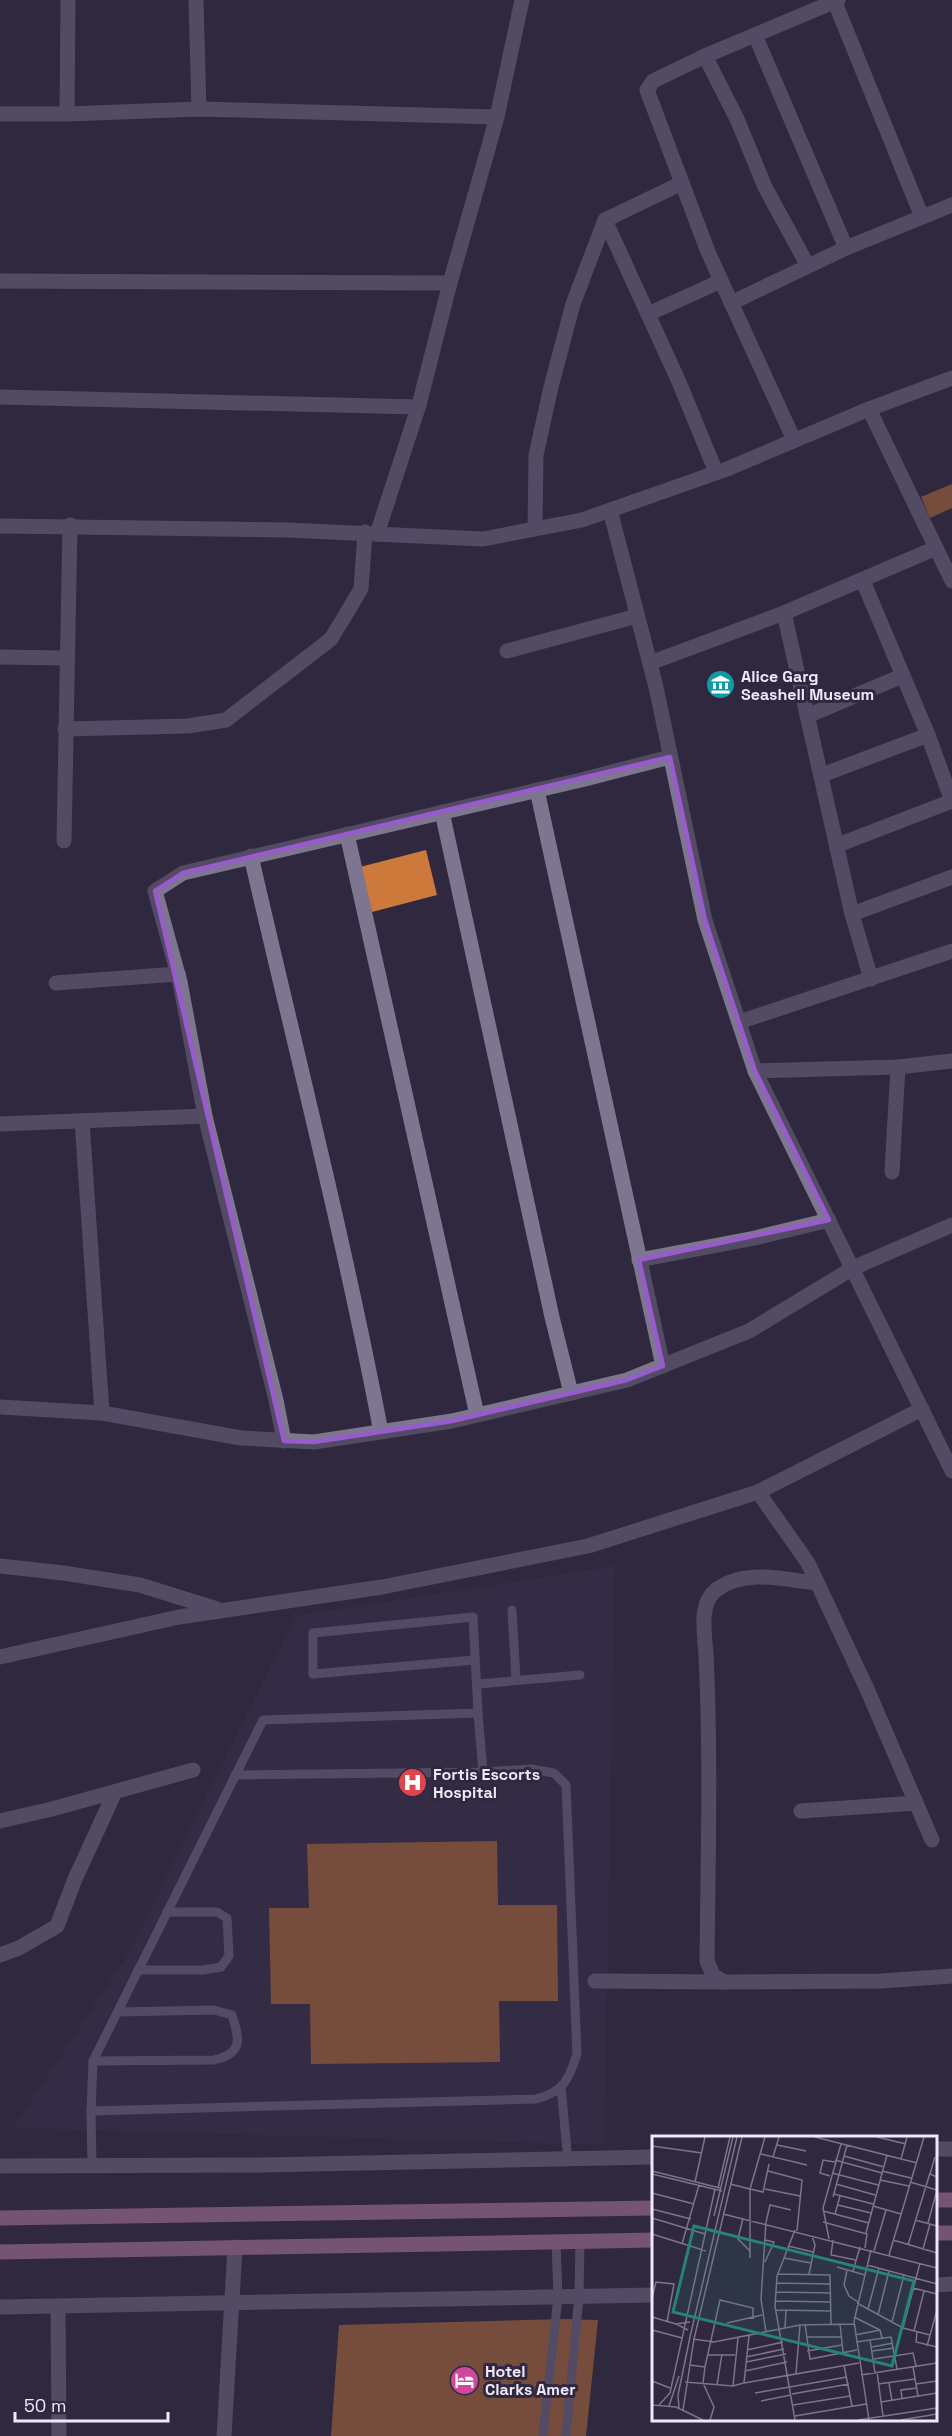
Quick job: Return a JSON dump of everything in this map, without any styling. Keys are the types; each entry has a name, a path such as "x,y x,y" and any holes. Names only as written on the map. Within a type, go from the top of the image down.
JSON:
{"main road":[{"path":"0,2218 652,2208"},
{"path":"0,2252 652,2240"}],"street":[{"path":"67,114 68,0"},
{"path":"196,0 199,109"},
{"path":"65,729 188,726 226,720 331,639 361,589 371,533 417,407 497,117 522,0"},
{"path":"794,440 730,303 647,90 653,81 705,56 836,0 922,217"},
{"path":"755,35 846,248"},
{"path":"705,56 737,119 765,187 808,266"},
{"path":"0,114 199,109 497,117"},
{"path":"535,529 536,455 551,387 573,304 605,220 682,183"},
{"path":"730,303 846,248 952,205"},
{"path":"605,220 716,472"},
{"path":"0,281 450,283"},
{"path":"648,314 721,281"},
{"path":"0,526 70,525 483,538 582,520 716,472 869,409 952,378"},
{"path":"0,396 417,407"},
{"path":"869,409 952,581"},
{"path":"610,510 650,663 705,920 755,1071 952,1471"},
{"path":"64,841 70,525"},
{"path":"650,663 784,613 936,549"},
{"path":"838,845 952,801 928,735 863,581"},
{"path":"784,613 852,914 871,979"},
{"path":"507,651 637,616"},
{"path":"0,657 66,658"},
{"path":"807,716 902,675"},
{"path":"822,776 928,735"},
{"path":"284,1441 276,1400 205,1116 178,975 155,891 183,873 670,757"},
{"path":"537,790 663,1366"},
{"path":"442,812 549,1306 571,1393"},
{"path":"346,834 477,1415"},
{"path":"251,856 339,1228 381,1432"},
{"path":"852,914 952,877"},
{"path":"739,1022 952,951"},
{"path":"56,983 178,975"},
{"path":"755,1071 898,1067 952,1061"},
{"path":"892,1172 898,1067"},
{"path":"0,1124 205,1116"},
{"path":"82,1121 102,1413"},
{"path":"639,1260 755,1238 830,1220"},
{"path":"0,1407 102,1413 241,1438 314,1442 477,1415 627,1380 663,1366 749,1331 853,1268 952,1225"},
{"path":"0,1657 179,1617 382,1587 588,1546 758,1492 922,1409"},
{"path":"758,1492 808,1563 867,1689 932,1840"},
{"path":"0,1566 140,1585 223,1611"},
{"path":"724,1982 713,1975 707,1961 708,1690 704,1609 714,1590 729,1582 751,1576 817,1583"},
{"path":"0,1821 193,1770"},
{"path":"0,1955 19,1948 57,1926 115,1792"},
{"path":"801,1811 916,1803"},
{"path":"595,1981 881,1981 952,1976"},
{"path":"0,2166 568,2161 652,2157"},
{"path":"224,2436 235,2247"},
{"path":"937,2285 952,2284"},
{"path":"0,2307 652,2295"},
{"path":"58,2306 59,2436"}],"lane":[{"path":"512,1610 516,1680"},
{"path":"475,1660 313,1674 314,1634 473,1617 483,1772"},
{"path":"478,1684 580,1675"},
{"path":"92,2164 93,2061 263,1720 478,1713"},
{"path":"91,2111 537,2099 550,2096 571,2074 577,2054 570,1819 566,1785 554,1773 531,1769 483,1772 235,1775"},
{"path":"138,1970 203,1970 221,1967 229,1956 227,1918 217,1912 167,1912"},
{"path":"93,2061 214,2060 229,2056 237,2046 237,2031 232,2015 214,2010 118,2012"},
{"path":"561,2087 568,2161"},
{"path":"566,2436 579,2296 580,2241"},
{"path":"543,2436 558,2297 556,2242"}],"highlighted area":[{"path":"670,757 705,920 755,1071 829,1220 639,1260 663,1366 627,1380 452,1421 314,1442 284,1441 155,891 183,873"}],"shaded area":[{"name":"Fortis Escorts Hospital","path":"615,1566 604,2145 13,2128 130,1951 295,1616"}],"building":[{"path":"952,484 952,508 930,518 921,497"},
{"path":"426,850 437,895 372,912 360,867"},
{"path":"497,1841 498,1905 557,1905 558,2001 499,2001 500,2062 311,2064 310,2004 271,2004 269,1908 309,1908 307,1844"},
{"name":"Hotel Clarks Amer","path":"598,2320 586,2436 331,2436 339,2325"}],"place":[{"name":"Alice Garg Seashell Museum","path":"720,685"},
{"name":"Fortis Escorts Hospital","path":"412,1783"},
{"name":"Hotel Clarks Amer","path":"464,2380"}]}
